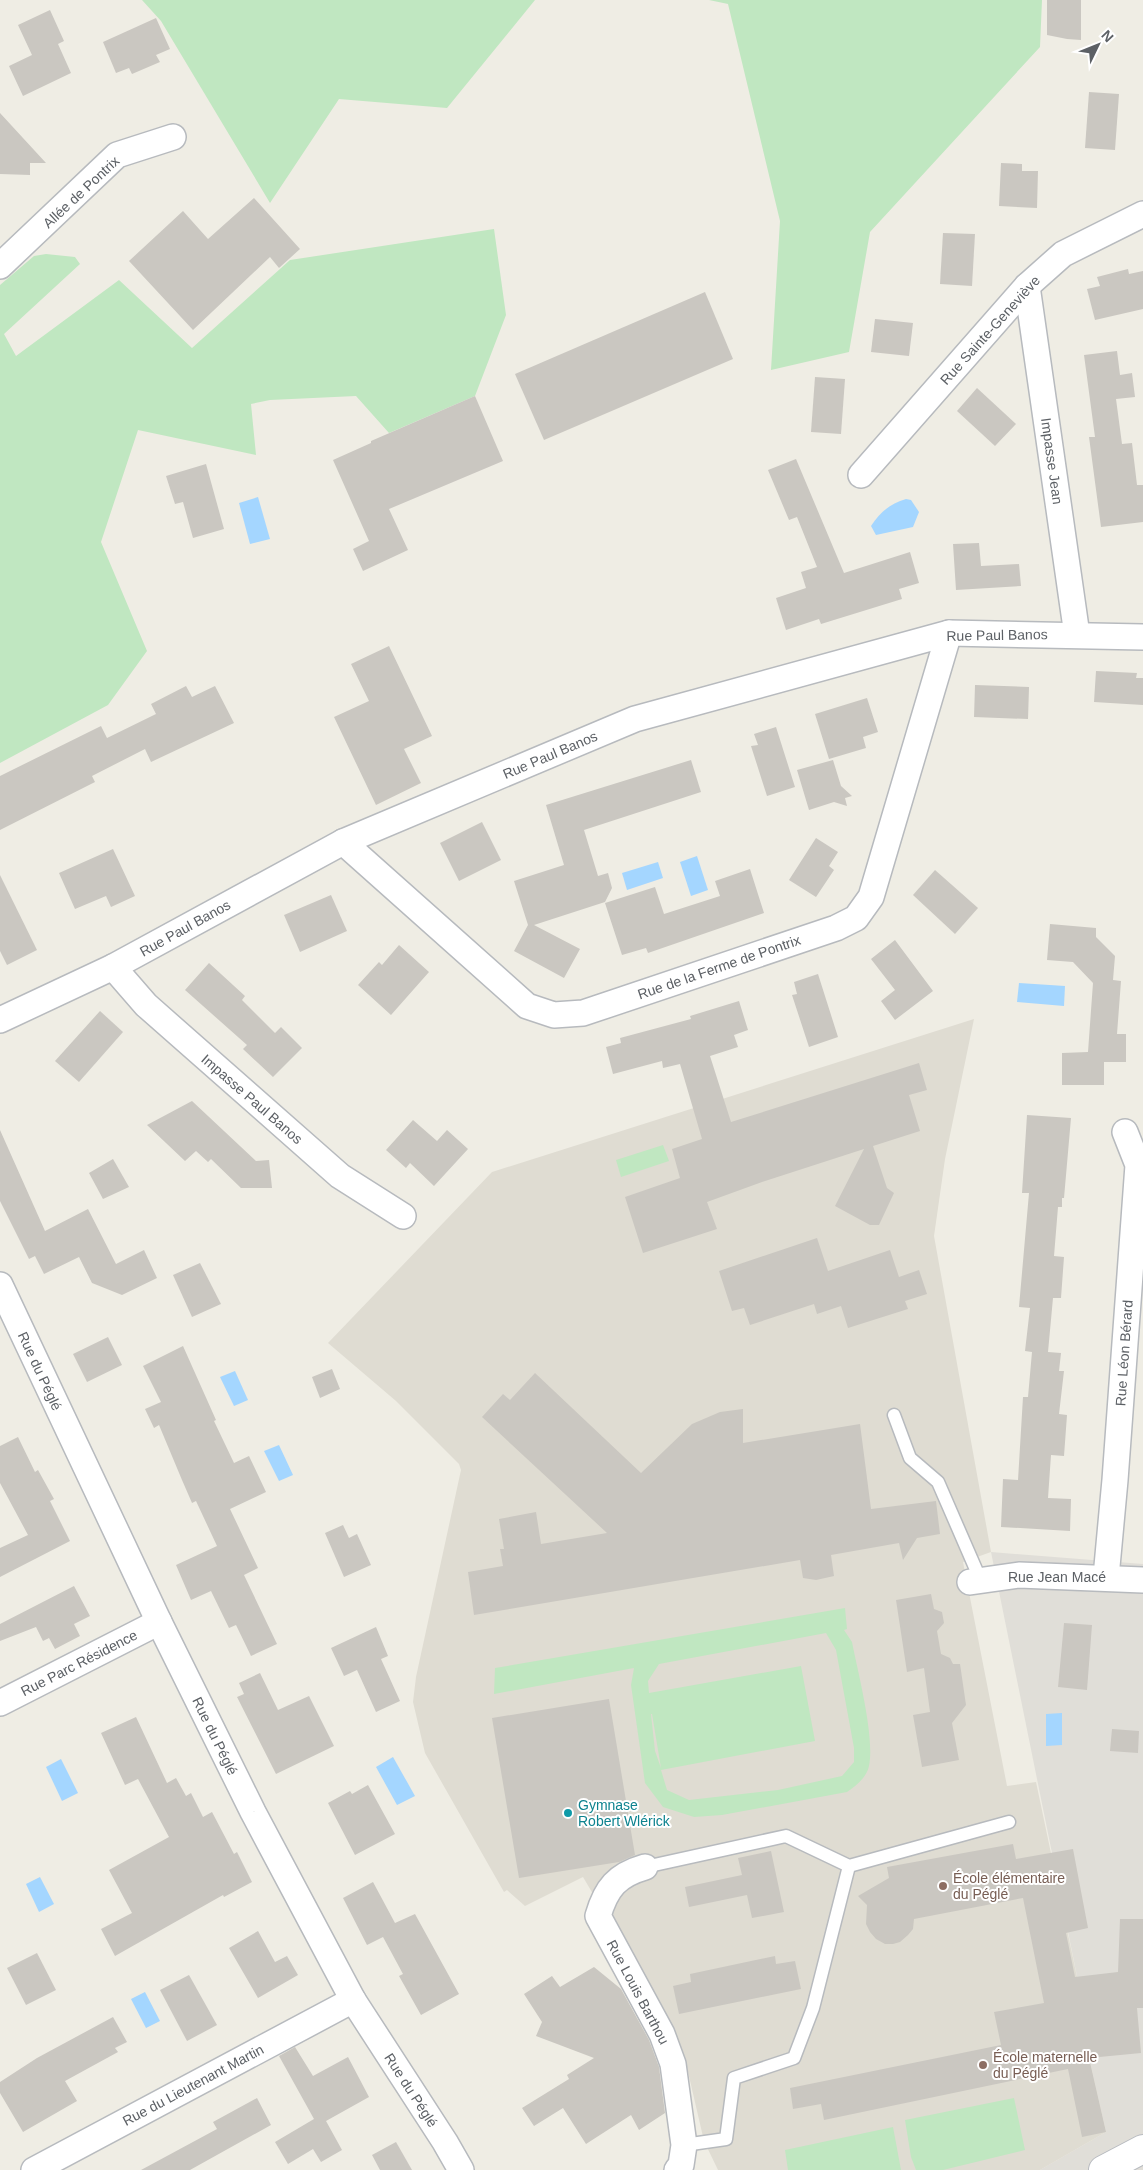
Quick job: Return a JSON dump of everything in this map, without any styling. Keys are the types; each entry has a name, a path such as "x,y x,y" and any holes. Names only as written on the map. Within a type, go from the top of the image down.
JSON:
{"main road":[{"path":"1103,2170 1143,2148"}],"street":[{"name":"Allée de Pontrix","path":"0,266 117,155 173,137"},
{"name":"Rue Sainte-Geneviève","path":"861,476 1027,286 1063,254 1143,214"},
{"name":"Impasse Jean","path":"1027,286 1077,635"},
{"name":"Rue Paul Banos","path":"0,1020 113,967 343,842 635,719 949,633 1143,637"},
{"name":"Rue de la Ferme de Pontrix","path":"343,842 527,1006 554,1015 583,1013 826,931 856,918 871,896 949,633"},
{"name":"Impasse Paul Banos","path":"113,967 146,1005 340,1176 403,1216"},
{"name":"Rue Léon Bérard","path":"1106,1577 1116,1480 1138,1166 1125,1132"},
{"name":"Rue du Péglé","path":"0,1285 159,1622 253,1812 353,2000 446,2142 461,2170"},
{"name":"Rue Jean Macé","path":"975,1582 1019,1574 1143,1580"},
{"name":"Rue Parc Résidence","path":"0,1703 159,1622"},
{"name":"Rue Louis Barthou","path":"645,1866 628,1871 613,1884 603,1900 598,1916 662,2034 673,2064 684,2146 682,2165 677,2170"},
{"name":"Rue du Lieutenant Martin","path":"34,2170 353,2000"}],"lane":[{"path":"894,1415 910,1458 938,1482 975,1582"},
{"path":"645,1866 786,1836 849,1866 1009,1822"},
{"path":"684,2146 726,2139 734,2078 794,2058 814,2008 849,1866"}],"shaded area":[{"path":"974,1019 945,1159 934,1236 991,1552 963,1562 1007,1786 1036,1782 1081,1996 1089,2058 1106,2132 1040,2170 718,2170 704,2141 685,2059 661,2013 662,2011 583,1877 525,1906 507,1890 504,1892 425,1753 413,1702 416,1677 461,1470 459,1464 396,1401 328,1343 492,1172"},
{"path":"991,1552 1143,1564 1143,2170 1040,2170 1106,2132 1089,2058 1081,1996"}],"green space":[{"path":"142,0 535,0 447,108 339,99 270,203 161,21"},
{"path":"709,0 1042,0 1040,47 870,232 849,352 771,370 780,221 728,4"},
{"path":"494,229 506,315 475,396 389,433 356,396 270,400 251,404 256,455 138,430 101,542 147,651 108,705 0,763 0,285 34,256 46,254 75,257 80,264 4,334 16,356 119,280 192,348 290,260"},
{"path":"663,1145 669,1161 621,1177 616,1160"},
{"path":"845,1608 847,1629 844,1630 852,1642 868,1722 870,1754 868,1770 864,1777 847,1792 722,1815 694,1817 663,1807 645,1783 631,1685 634,1668 494,1694 495,1668","holes":["826,1633 836,1650 854,1748 854,1762 842,1776 778,1790 689,1800 667,1790 661,1770 815,1741 801,1666 649,1693 648,1681 659,1664","652,1714 661,1768 655,1751"]},
{"path":"1014,2098 1025,2150 943,2170 916,2170 911,2157 905,2120"},
{"path":"893,2127 901,2170 788,2170 785,2150"}],"water":[{"path":"258,497 270,539 250,544 239,503"},
{"path":"906,499 911,500 919,512 913,527 876,535 871,526 878,516 886,509"},
{"path":"697,856 708,890 691,896 680,862"},
{"path":"658,862 663,878 627,890 622,873"},
{"path":"1019,983 1065,986 1064,1006 1017,1002"},
{"path":"235,1371 248,1400 234,1406 220,1377"},
{"path":"279,1445 293,1475 279,1481 264,1451"},
{"path":"1062,1713 1062,1745 1046,1746 1046,1714"},
{"path":"393,1757 415,1796 397,1805 376,1767"},
{"path":"61,1759 78,1793 62,1801 46,1767"},
{"path":"40,1877 54,1904 39,1912 26,1884"},
{"path":"145,1992 160,2021 146,2028 131,1999"}],"building":[{"path":"1047,0 1081,0 1081,40 1047,35"},
{"path":"50,10 64,41 58,44 71,73 23,96 9,66 32,55 18,25"},
{"path":"156,18 170,49 156,55 160,62 132,74 129,68 116,73 103,42"},
{"path":"1089,92 1119,94 1115,150 1085,148"},
{"path":"0,113 46,163 30,163 30,175 0,174"},
{"path":"1001,163 1022,164 1022,171 1038,171 1037,208 999,206"},
{"path":"254,198 300,249 279,268 270,257 193,330 129,261 183,211 208,239"},
{"path":"943,233 975,234 972,286 940,284"},
{"path":"1128,269 1129,274 1143,271 1143,309 1095,320 1087,289 1100,286 1097,277"},
{"path":"705,292 733,359 544,440 515,374"},
{"path":"875,319 913,323 909,356 871,352"},
{"path":"1117,351 1120,375 1132,373 1135,397 1116,399 1122,444 1132,443 1137,485 1143,485 1143,522 1101,527 1089,437 1095,437 1084,355"},
{"path":"815,377 845,379 841,434 811,432"},
{"path":"977,388 1016,424 995,446 957,411"},
{"path":"475,396 503,461 389,509 408,550 363,571 353,549 369,541 333,460 371,443 371,441"},
{"path":"796,459 844,573 910,552 919,583 899,589 902,599 821,624 819,619 786,630 776,598 806,588 801,572 817,567 797,517 789,520 768,470"},
{"path":"206,464 224,529 193,538 183,502 175,504 166,476"},
{"path":"979,543 981,566 1019,564 1021,586 956,590 953,544"},
{"path":"389,646 432,736 404,749 421,783 376,805 334,717 369,701 351,664"},
{"path":"1096,671 1137,673 1136,678 1143,678 1143,705 1094,702"},
{"path":"975,685 1029,687 1028,719 974,717"},
{"path":"186,686 192,697 215,686 234,723 151,762 145,749 92,776 95,782 0,830 0,776 101,726 107,738 156,714 151,704"},
{"path":"867,698 878,732 863,737 866,748 829,759 815,714"},
{"path":"776,727 795,787 767,796 751,746 758,745 754,734"},
{"path":"691,760 701,792 584,830 598,876 608,873 612,888 605,902 534,925 580,949 564,978 514,951 528,925 514,881 564,865 546,805"},
{"path":"833,760 841,786 852,796 845,798 847,806 834,802 809,810 797,770"},
{"path":"482,822 501,860 459,881 440,843"},
{"path":"816,838 838,852 829,866 834,870 816,897 789,880"},
{"path":"113,849 135,896 111,907 106,896 75,909 59,873"},
{"path":"750,869 764,913 648,953 646,948 622,955 605,903 655,887 664,914 720,896 715,881"},
{"path":"935,870 978,908 955,934 913,895"},
{"path":"0,875 37,950 7,965 0,951"},
{"path":"331,895 347,931 300,952 284,915"},
{"path":"1050,924 1096,928 1096,937 1115,956 1113,980 1121,981 1117,1034 1126,1034 1126,1062 1104,1062 1104,1085 1062,1085 1062,1053 1088,1052 1093,983 1073,962 1047,960"},
{"path":"895,940 933,991 895,1020 881,1001 895,990 871,959"},
{"path":"399,945 429,972 391,1015 358,985 379,962 382,965"},
{"path":"209,963 245,996 242,1000 275,1033 281,1027 302,1048 273,1077 243,1049 247,1045 185,990"},
{"path":"818,974 838,1037 809,1047 792,995 797,994 794,982"},
{"path":"739,1001 748,1030 734,1035 738,1047 710,1056 731,1122 919,1063 927,1090 909,1095 920,1131 873,1146 887,1188 894,1193 879,1225 870,1225 835,1206 864,1149 707,1202 717,1229 643,1253 625,1197 680,1178 672,1149 702,1139 680,1064 663,1068 662,1061 613,1074 606,1047 621,1043 620,1038 691,1019 690,1016"},
{"path":"100,1011 123,1032 79,1082 55,1061"},
{"path":"192,1101 256,1161 269,1160 272,1188 241,1188 211,1159 208,1162 196,1151 185,1161 147,1125"},
{"path":"1027,1115 1071,1118 1064,1198 1062,1198 1062,1207 1058,1207 1054,1256 1064,1257 1061,1298 1053,1298 1048,1352 1061,1353 1059,1371 1064,1371 1059,1414 1067,1415 1064,1456 1051,1455 1048,1498 1071,1499 1070,1531 1001,1527 1003,1479 1018,1480 1023,1397 1028,1397 1032,1352 1025,1351 1030,1308 1019,1307 1029,1193 1022,1193"},
{"path":"413,1120 437,1141 447,1130 468,1149 434,1186 410,1163 406,1168 386,1150"},
{"path":"0,1130 45,1231 88,1209 116,1264 144,1250 157,1278 122,1295 92,1283 79,1257 44,1274 35,1256 29,1259 0,1201"},
{"path":"113,1159 129,1187 103,1199 89,1173"},
{"path":"817,1238 828,1271 890,1250 899,1277 919,1270 927,1294 905,1301 908,1309 848,1328 841,1306 817,1314 814,1304 750,1325 744,1308 732,1311 719,1271"},
{"path":"200,1263 221,1304 192,1317 173,1275"},
{"path":"108,1337 122,1365 87,1382 73,1354"},
{"path":"183,1346 216,1420 214,1421 234,1463 249,1456 266,1492 230,1509 258,1568 244,1575 277,1644 251,1656 236,1625 229,1628 211,1591 191,1600 176,1565 217,1546 196,1501 192,1503 159,1425 154,1428 145,1409 161,1402 143,1366"},
{"path":"332,1369 340,1389 320,1398 312,1377"},
{"path":"535,1373 641,1473 692,1424 720,1412 743,1409 743,1443 860,1424 871,1509 936,1501 940,1534 917,1538 903,1560 899,1543 831,1555 834,1576 816,1580 803,1578 800,1560 474,1615 468,1572 503,1566 500,1549 504,1549 499,1519 536,1512 541,1544 607,1533 482,1417 503,1394 510,1400"},
{"path":"18,1437 35,1472 38,1470 54,1499 50,1501 70,1541 0,1577 0,1548 28,1535 0,1483 0,1446"},
{"path":"343,1525 349,1538 357,1534 371,1565 344,1577 325,1533"},
{"path":"74,1586 90,1616 74,1624 80,1636 55,1649 49,1638 43,1641 36,1627 0,1641 0,1624"},
{"path":"931,1594 934,1609 942,1612 944,1623 937,1631 941,1654 950,1658 953,1664 960,1664 966,1705 952,1723 959,1760 922,1767 913,1715 930,1712 924,1668 907,1672 896,1600"},
{"path":"1064,1623 1092,1625 1087,1690 1058,1687"},
{"path":"376,1627 388,1656 381,1659 400,1701 376,1712 357,1670 344,1676 331,1648"},
{"path":"260,1673 278,1710 309,1696 334,1746 276,1774 237,1697 244,1694 239,1683"},
{"name":"Gymnase Robert Wlérick","path":"609,1699 635,1855 619,1862 519,1878 492,1718"},
{"path":"136,1717 167,1783 176,1778 186,1796 191,1793 203,1817 212,1812 234,1854 237,1852 252,1882 224,1897 223,1895 115,1956 101,1929 132,1913 109,1870 169,1837 138,1779 125,1785 101,1733"},
{"path":"1112,1729 1139,1731 1138,1753 1110,1751"},
{"path":"368,1785 395,1834 355,1855 328,1803 350,1791 352,1794"},
{"path":"1013,1844 1016,1859 1073,1849 1088,1928 1066,1933 1075,1977 1118,1972 1120,1919 1143,1919 1143,2008 1137,2008 1141,2053 1089,2058 1106,2132 1082,2137 1068,2069 824,2120 821,2104 793,2109 790,2088 1001,2045 994,2012 1044,2003 1023,1898 914,1919 913,1929 900,1942 885,1944 876,1939 870,1932 866,1924 867,1905 858,1896 889,1878 887,1867"},
{"path":"771,1851 784,1912 752,1918 747,1895 689,1907 685,1887 742,1875 738,1858"},
{"path":"373,1882 395,1923 415,1914 459,1994 421,2015 399,1976 403,1974 383,1937 367,1945 343,1898"},
{"path":"258,1931 275,1962 287,1956 298,1975 258,1998 229,1948"},
{"path":"37,1953 56,1990 26,2005 7,1968"},
{"path":"775,1956 776,1964 795,1961 801,1989 679,2014 673,1986 691,1982 690,1974"},
{"path":"594,1967 621,1989 649,2040 659,2067 665,2113 639,2130 631,2115 586,2144 563,2108 534,2126 522,2108 569,2079 567,2075 594,2058 536,2036 542,2022 524,1994 552,1976 560,1987"},
{"path":"189,1975 217,2025 187,2041 160,1990"},
{"path":"113,2017 127,2042 115,2048 118,2052 65,2081 77,2101 23,2132 0,2093 0,2082 37,2058"},
{"path":"295,2047 313,2076 348,2057 369,2097 326,2121 342,2150 321,2162 313,2149 288,2164 275,2142 314,2119 279,2056"},
{"path":"257,2098 271,2125 190,2170 141,2170 217,2129 213,2122"},
{"path":"396,2142 412,2170 380,2170 372,2155"}],"place":[{"name":"Gymnase Robert Wlérick","path":"568,1813"},
{"name":"École élémentaire du Péglé","path":"943,1886"},
{"name":"École maternelle du Péglé","path":"983,2065"}]}
